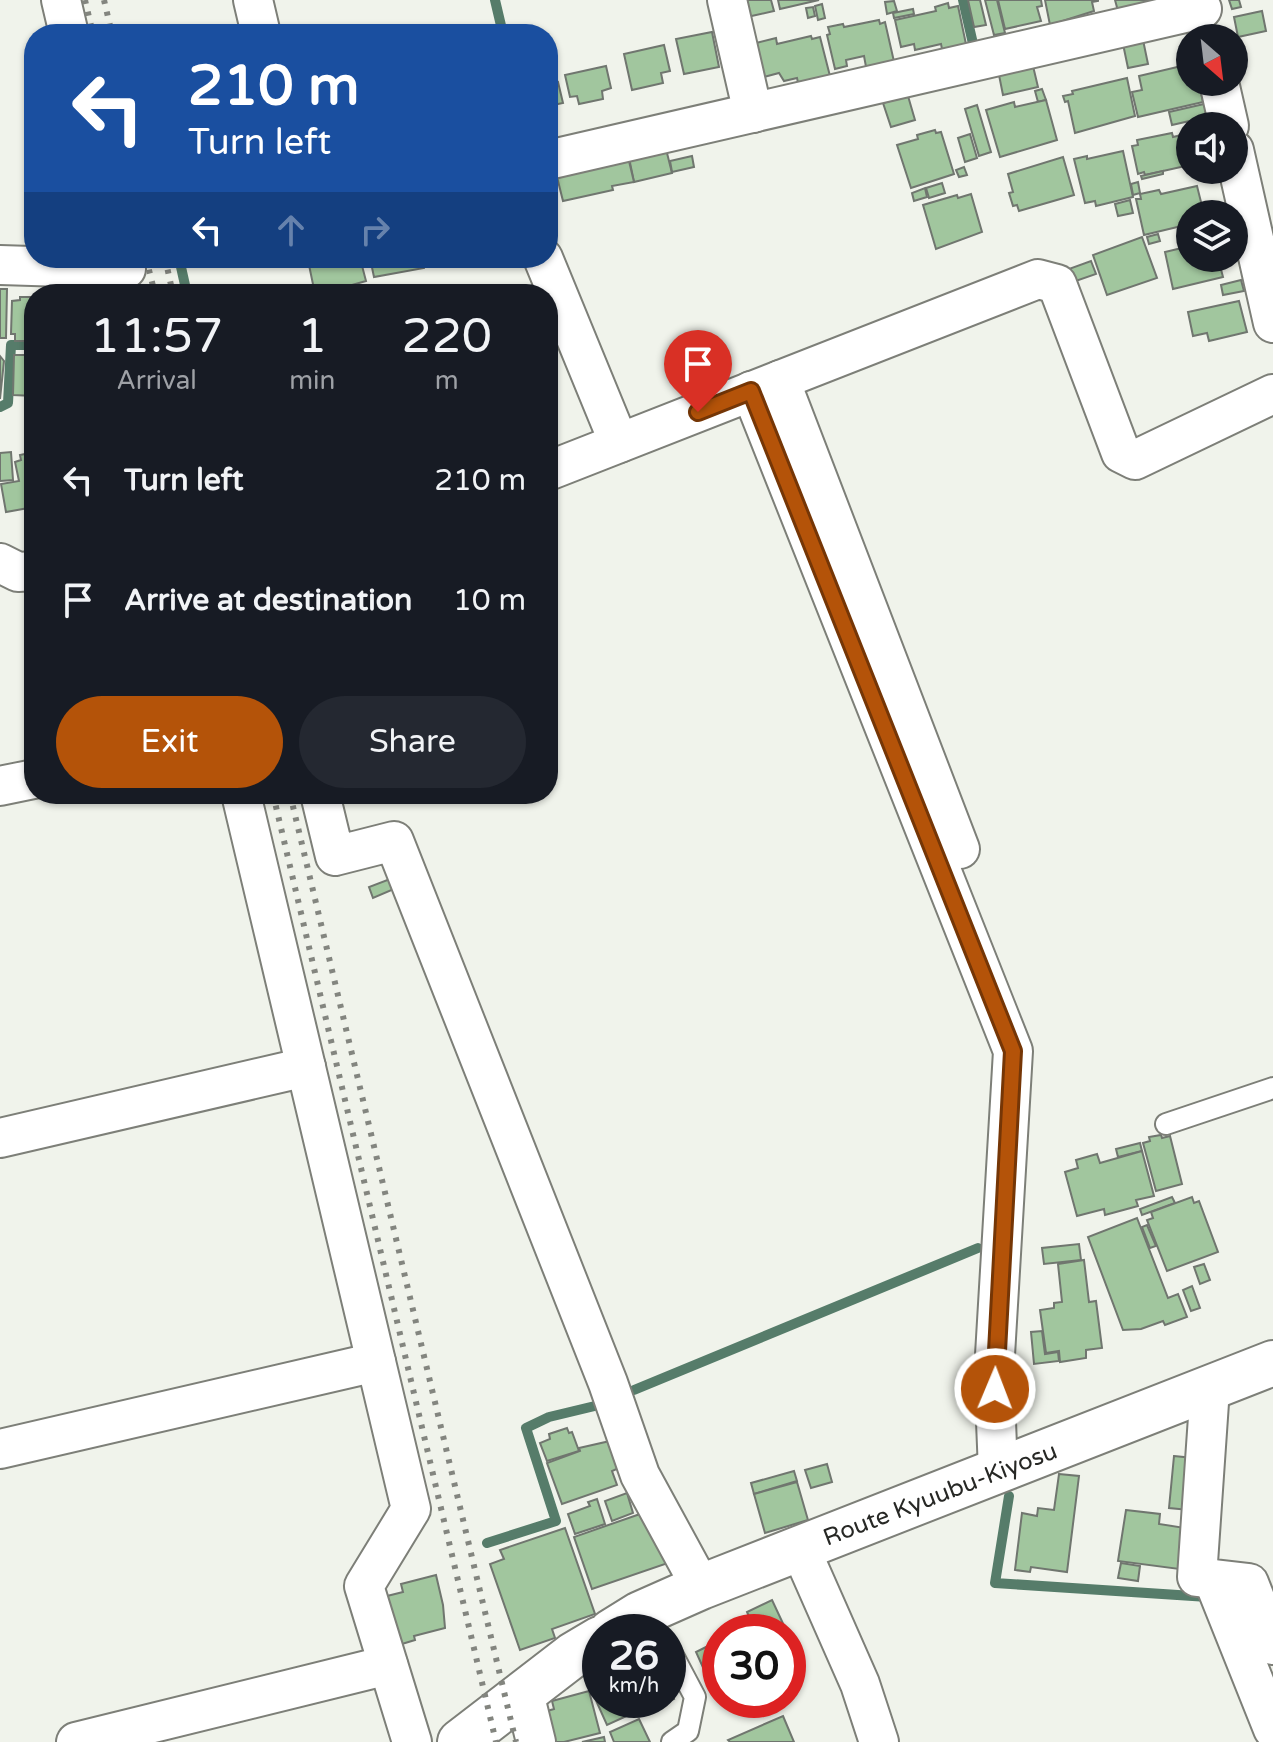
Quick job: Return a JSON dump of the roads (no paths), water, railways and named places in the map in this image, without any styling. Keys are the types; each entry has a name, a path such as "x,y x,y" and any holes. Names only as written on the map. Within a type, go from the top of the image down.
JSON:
{"main road":[{"name":"Route Kyuubu-Kiyosu","path":"674,1614 701,1587 1273,1363"},
{"path":"460,1742 582,1650"}],"street":[{"path":"61,0 67,24"},
{"path":"253,0 259,24"},
{"path":"727,0 753,113"},
{"path":"558,158 1204,16"},
{"path":"1242,184 1273,323"},
{"path":"0,265 24,267"},
{"path":"42,268 127,274"},
{"path":"558,467 1038,279 1057,284 1121,453 1135,460 1273,394"},
{"path":"558,295 619,443"},
{"path":"766,385 996,944 973,955 1013,1051 994,1372 998,1471"},
{"path":"0,563 24,572"},
{"path":"0,786 24,781"},
{"path":"243,804 411,1509 364,1586 412,1742"},
{"path":"322,804 335,856 394,841 608,1383 640,1475 701,1587"},
{"path":"0,1138 306,1067"},
{"path":"0,1449 376,1362"},
{"path":"1210,1388 1197,1577 1249,1583 1273,1645"},
{"path":"800,1548 860,1684 879,1742"},
{"path":"1213,1579 1273,1729"},
{"path":"76,1742 388,1665"},
{"path":"524,1693 536,1742"}],"lane":[{"path":"1166,1124 1273,1088"},
{"path":"672,1742 688,1731 695,1697 686,1680"}],"waterway":[{"path":"495,0 501,24"},
{"path":"963,0 974,48"},
{"path":"181,268 185,284"},
{"path":"0,407 8,403 11,345 24,345"},
{"path":"634,1390 978,1248"},
{"path":"487,1543 556,1521 526,1428 549,1417 599,1405"},
{"path":"1009,1496 995,1583 1208,1597"}],"railway":[{"path":"85,0 91,24"},
{"path":"104,0 110,24"},
{"path":"148,268 152,284"},
{"path":"167,268 171,284"},
{"path":"275,804 496,1742"},
{"path":"292,804 516,1742"}]}
